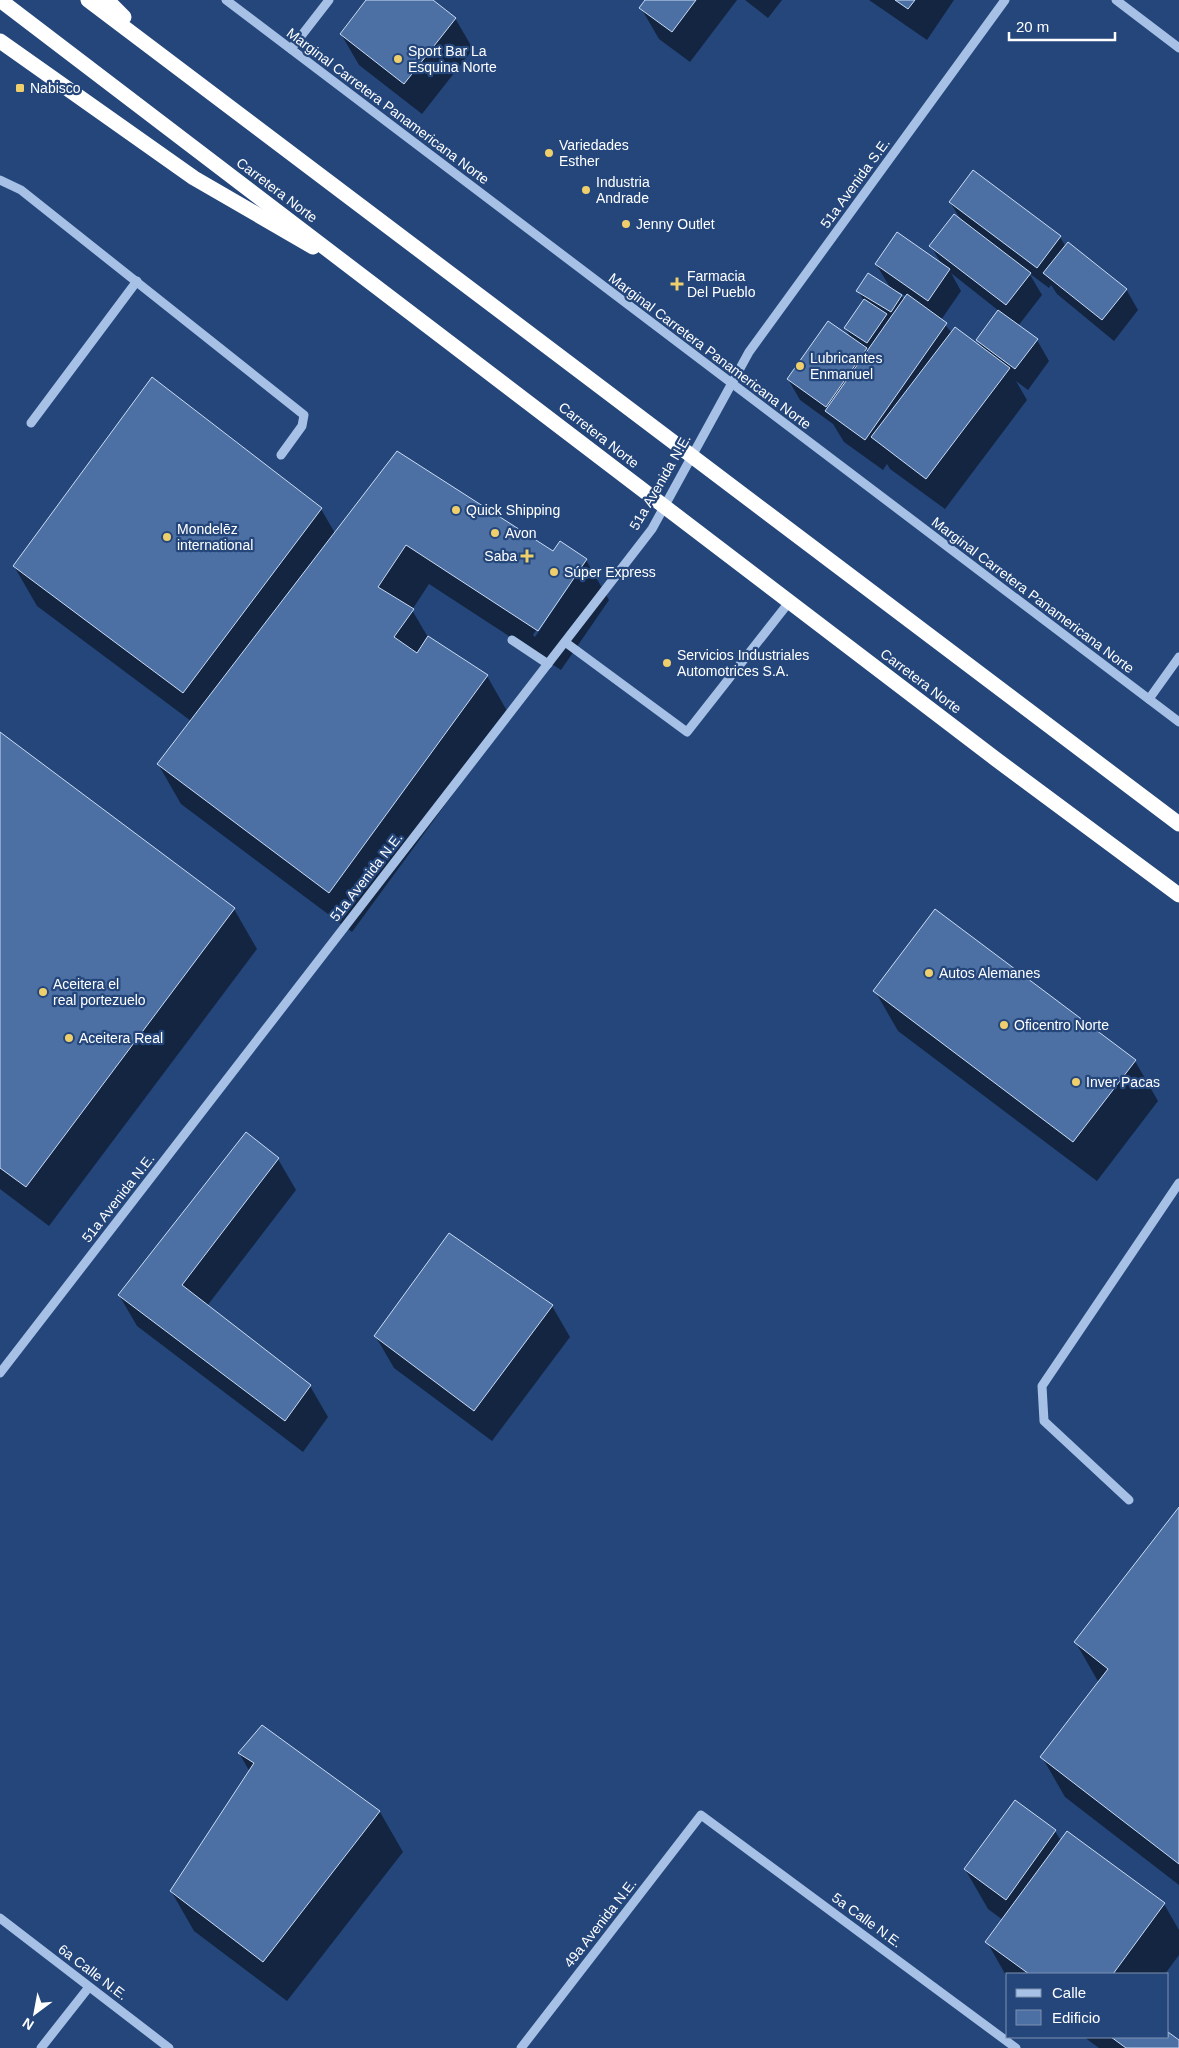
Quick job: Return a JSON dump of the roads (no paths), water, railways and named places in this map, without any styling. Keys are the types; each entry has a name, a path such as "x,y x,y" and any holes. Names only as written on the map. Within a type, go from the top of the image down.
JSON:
{"highway":[{"name":"Carretera Norte","path":"0,0 1179,896"},
{"path":"88,0 1179,824"},
{"path":"107,0 158,52"},
{"path":"0,41 194,178 372,282"}],"street":[{"name":"Marginal Carretera Panamericana Norte","path":"226,0 1179,722"},
{"path":"291,49 329,0"},
{"name":"51a Avenida S.E.","path":"732,384 749,352 1005,0"},
{"path":"1116,0 1179,48"},
{"path":"0,180 21,190 304,415 302,426 281,455"},
{"path":"31,423 137,281"},
{"name":"51a Avenida N.E.","path":"0,1373 652,529 732,384"},
{"path":"565,642 687,732 790,601"},
{"path":"512,640 548,664"},
{"path":"1149,699 1179,657"},
{"path":"1129,1500 1044,1422 1042,1386 1179,1183"},
{"name":"49a Avenida N.E.","path":"521,2048 701,1815"},
{"name":"5a Calle N.E.","path":"701,1815 1016,2048"},
{"name":"6a Calle N.E.","path":"0,1918 169,2048"},
{"path":"41,2048 89,1987"}],"place":[{"name":"Sport Bar La Esquina Norte","path":"398,59"},
{"name":"Nabisco","path":"20,88"},
{"name":"Variedades Esther","path":"549,153"},
{"name":"Industria Andrade","path":"586,190"},
{"name":"Jenny Outlet","path":"626,224"},
{"name":"Farmacia Del Pueblo","path":"677,284"},
{"name":"Lubricantes Enmanuel","path":"800,366"},
{"name":"Quick Shipping","path":"456,510"},
{"name":"Avon","path":"495,533"},
{"name":"Mondelēz international","path":"167,537"},
{"name":"Saba","path":"527,556"},
{"name":"Súper Express","path":"554,572"},
{"name":"Servicios Industriales Automotrices S.A.","path":"667,663"},
{"name":"Autos Alemanes","path":"929,973"},
{"name":"Aceitera el real portezuelo","path":"43,992"},
{"name":"Oficentro Norte","path":"1004,1025"},
{"name":"Aceitera Real","path":"69,1038"},
{"name":"Inver Pacas","path":"1076,1082"}]}
